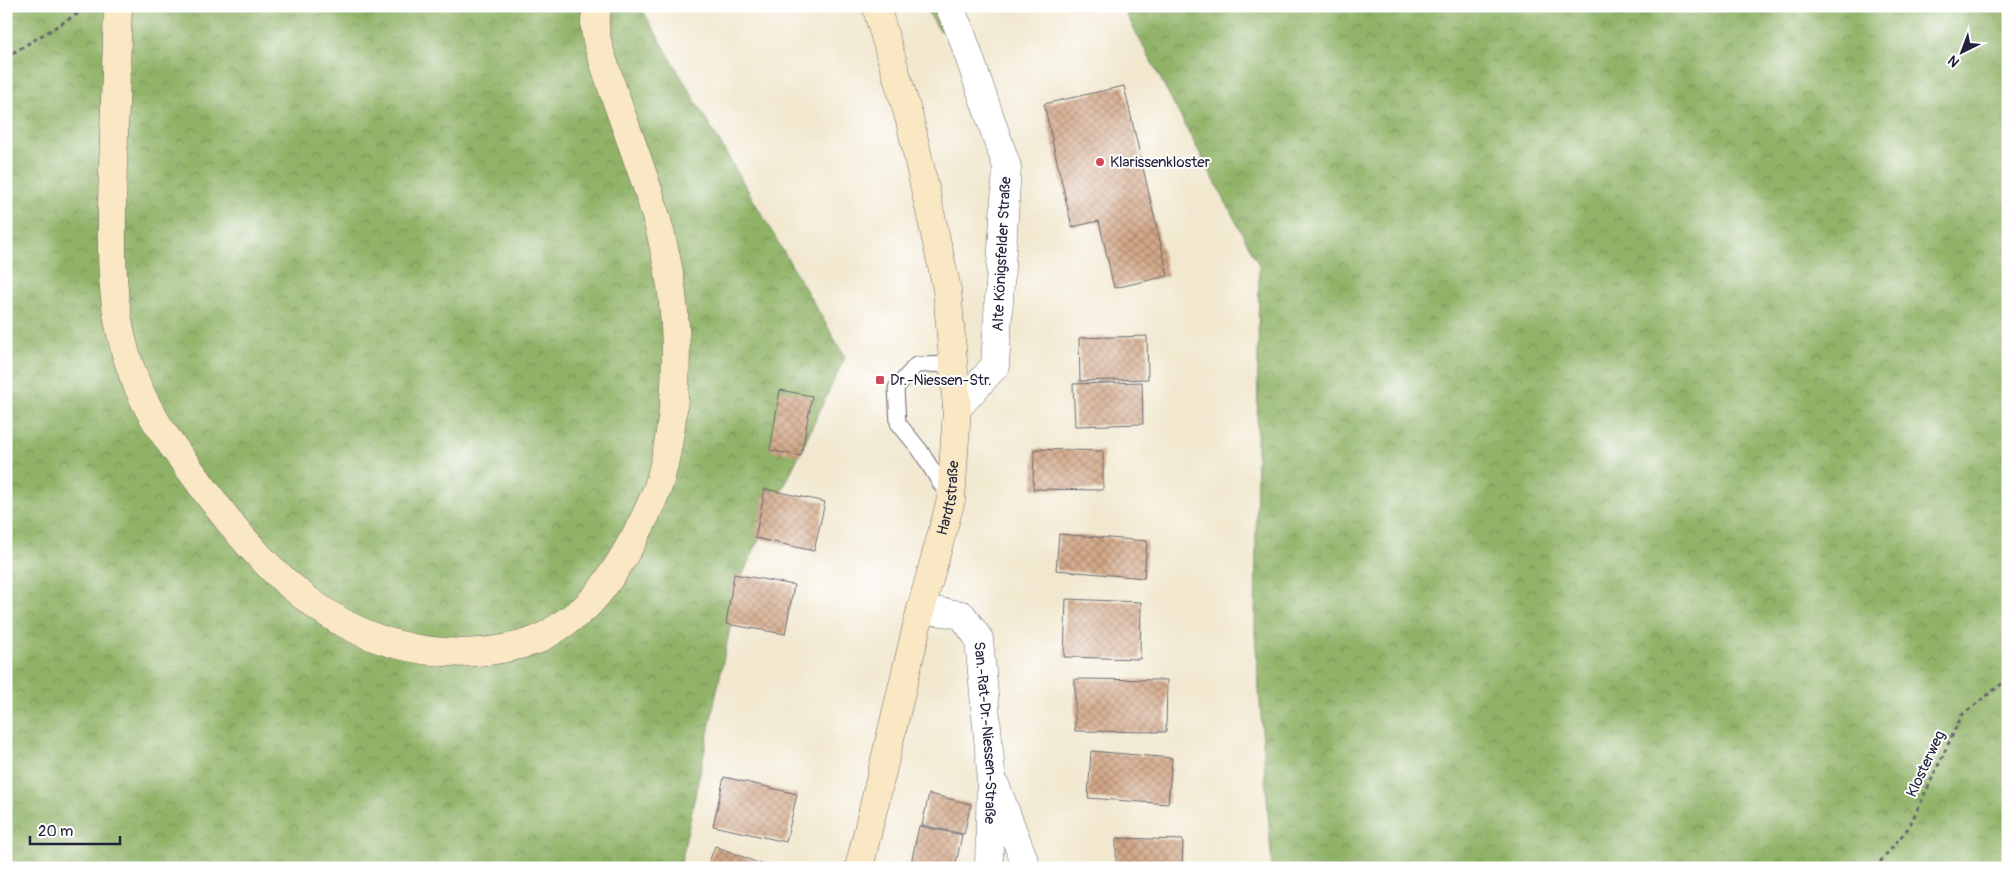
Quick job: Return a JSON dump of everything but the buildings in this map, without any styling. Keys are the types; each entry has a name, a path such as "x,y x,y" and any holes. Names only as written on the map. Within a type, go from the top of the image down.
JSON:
{"main road":[{"path":"118,6 112,275 120,336 138,387 159,428 219,510 252,549 290,586 341,622 388,642 436,653 485,652 537,640 583,609 619,564 640,527 658,488 663,469 672,421 676,377 675,318 667,262 655,212 618,109 598,44 595,23 598,6"},
{"name":"Hardtstraße","path":"859,868 921,609 950,500 957,408 947,289 910,121 876,6"}],"street":[{"name":"Alte Königsfelder Straße","path":"948,6 961,33 1007,167 995,366 957,408"},
{"name":"San.-Rat-Dr.-Niessen-Straße","path":"921,609 962,615 979,639 991,772 990,868"},
{"path":"991,772 1027,868"}],"lane":[{"path":"950,500 920,450 898,423 896,388 916,365 954,364"}],"path":[{"path":"6,58 90,6"},
{"name":"Klosterweg","path":"1875,868 1909,827 1962,715 2008,679"}],"green space":[{"path":"6,6 640,6 845,357 740,580 680,868 6,868"},
{"path":"924,6 970,6 940,31"},
{"path":"1122,6 2008,6 2008,868 1272,868 1255,633 1259,265"}],"place":[{"name":"Klarissenkloster","path":"1100,162"},
{"name":"Dr.-Niessen-Str.","path":"880,380"}]}
